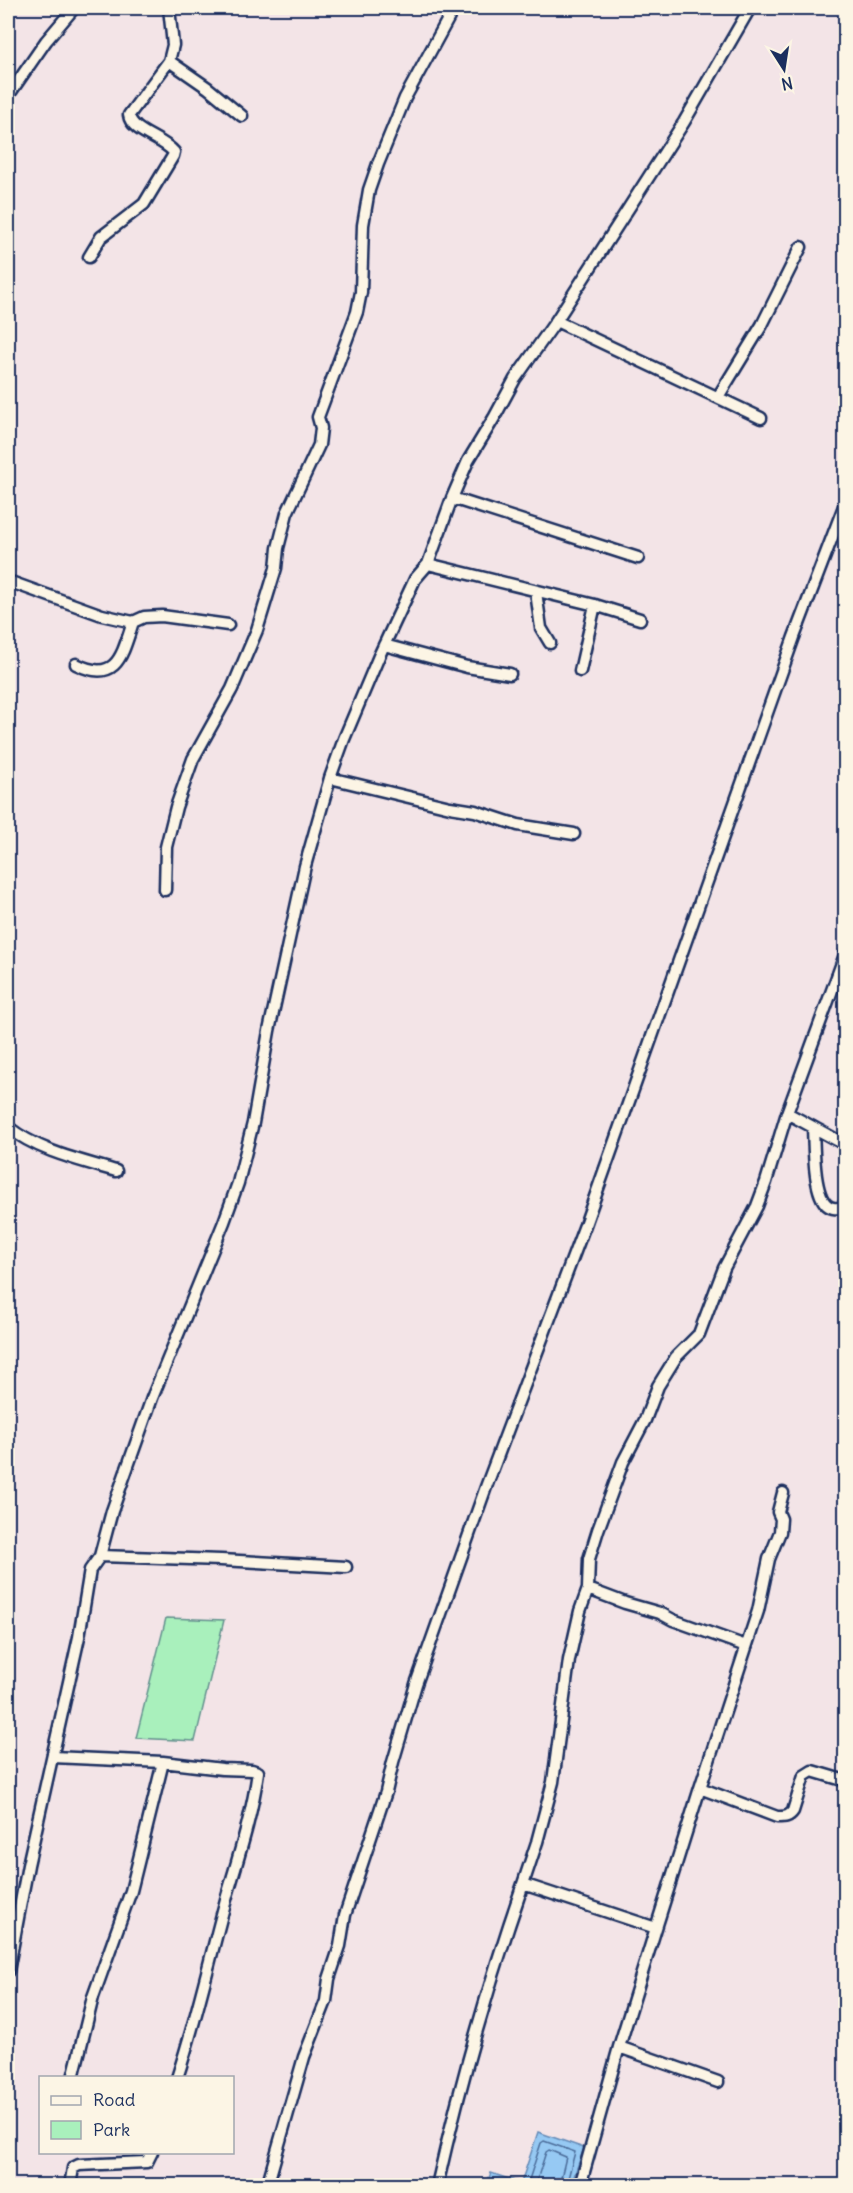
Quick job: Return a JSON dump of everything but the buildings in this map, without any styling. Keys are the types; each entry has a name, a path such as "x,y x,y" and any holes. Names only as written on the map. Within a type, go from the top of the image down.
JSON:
{"street":[{"path":"8,96 46,41 74,8"},
{"path":"89,257 101,237 144,204 173,156 174,152 169,146 133,125 129,119 129,115 169,61 173,45 169,8"},
{"path":"165,890 166,847 179,798 193,759 232,689 257,630 276,568 278,548 288,513 319,445 321,428 318,417 357,312 361,292 361,256 369,190 405,98 454,8"},
{"path":"8,1971 28,1864 79,1637 90,1570 100,1556 112,1510 152,1398 224,1222 237,1183 253,1123 269,1031 305,866 330,778 384,645 416,579 428,564 468,461 515,379 556,321 684,122 750,8"},
{"path":"169,61 208,87 242,116"},
{"path":"718,397 762,325 801,247"},
{"path":"556,321 761,418"},
{"path":"452,498 638,558"},
{"path":"267,2186 302,2065 326,2001 329,1979 340,1946 345,1915 386,1792 420,1673 486,1487 585,1225 794,638 846,501"},
{"path":"428,564 595,605 640,619"},
{"path":"8,581 102,615 133,622 144,617 162,616 228,625"},
{"path":"536,592 541,628 550,643"},
{"path":"580,671 595,605"},
{"path":"76,664 90,671 100,672 116,664 133,622"},
{"path":"384,645 467,667 510,674"},
{"path":"330,778 450,807 476,811 518,825 574,834"},
{"path":"437,2186 452,2121 500,1953 537,1842 554,1782 569,1660 580,1611 588,1589 589,1558 597,1530 623,1462 645,1420 665,1371 704,1326 724,1268 745,1232 766,1182 786,1113 846,952"},
{"path":"786,1113 846,1145"},
{"path":"8,1127 38,1146 116,1171"},
{"path":"813,1127 814,1167 818,1186 826,1205 835,1209 846,1207"},
{"path":"580,2186 656,1928 758,1611 769,1568 769,1558 780,1532 781,1520 778,1512 783,1493"},
{"path":"100,1556 346,1567"},
{"path":"588,1589 660,1613 673,1620 746,1646"},
{"path":"53,1757 163,1762 258,1772 239,1860 178,2076"},
{"path":"73,2076 93,1997 131,1891 163,1762"},
{"path":"700,1788 777,1817 784,1817 790,1815 793,1810 807,1773 812,1771 846,1782"},
{"path":"522,1884 656,1928"},
{"path":"619,2048 718,2082"},
{"path":"70,2186 73,2168 79,2165 147,2162 151,2154"}],"green space":[{"path":"166,1618 224,1620 195,1741 136,1738"}],"water":[{"path":"538,2132 584,2148 571,2185 486,2185 491,2173 521,2183"}]}
